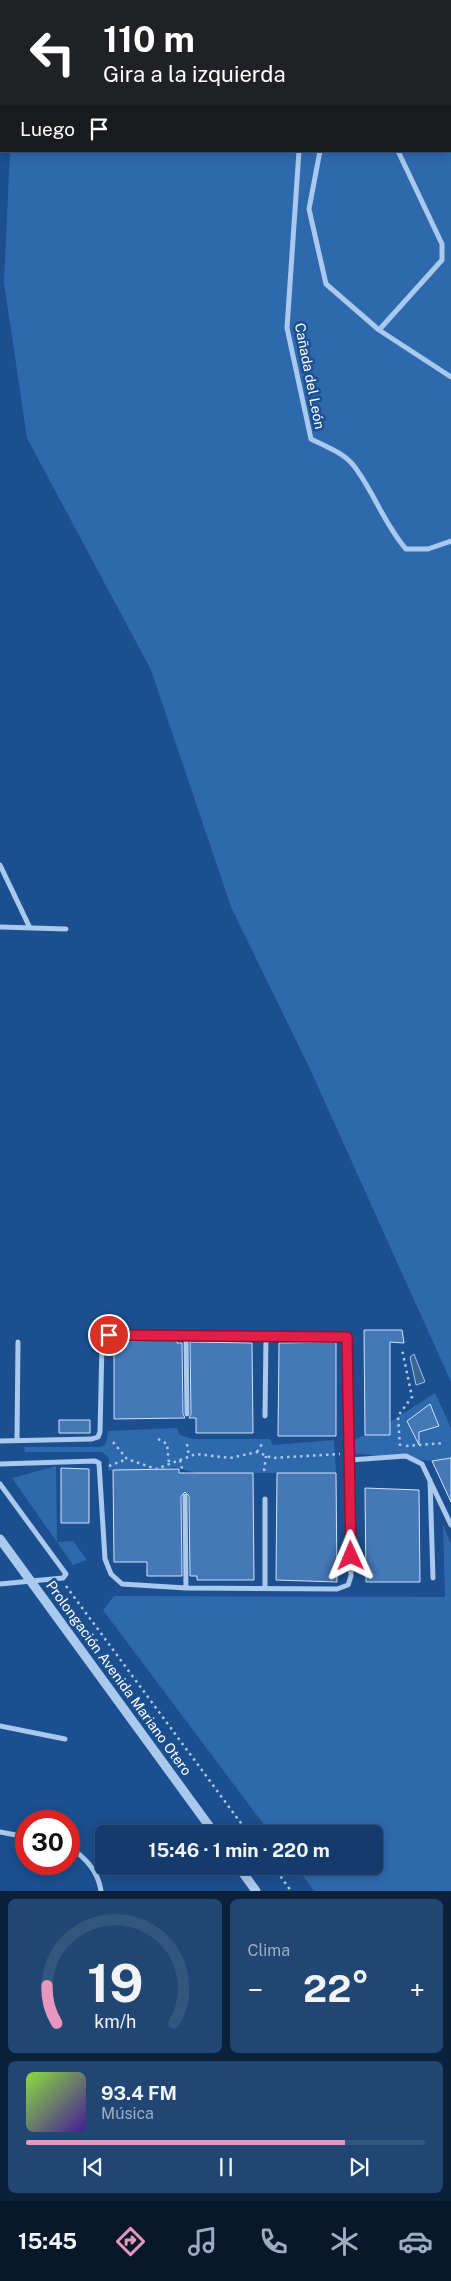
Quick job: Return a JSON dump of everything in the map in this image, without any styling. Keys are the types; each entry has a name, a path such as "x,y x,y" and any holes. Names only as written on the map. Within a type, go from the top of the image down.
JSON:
{"street":[{"name":"Cañada del León","path":"299,152 287,328 310,439 334,450 353,464 394,535 406,549 428,549 451,541"},
{"path":"320,152 309,209 326,284 379,330 451,377"},
{"path":"379,330 442,260 442,244 398,152"},
{"path":"0,865 30,928"},
{"path":"0,927 66,929"},
{"path":"0,1440 92,1440 98,1437 100,1432 103,1337 109,1335 347,1337 351,1576 348,1585 337,1589 186,1588 122,1584 112,1574 105,1559 98,1463 95,1461 0,1464"},
{"path":"186,1336 187,1414"},
{"path":"265,1416 266,1336"},
{"path":"18,1342 18,1440"},
{"path":"350,1460 406,1456 422,1464 430,1477 451,1524"},
{"path":"430,1477 433,1578"},
{"path":"0,1484 66,1574 63,1578 33,1582 1,1583"},
{"path":"185,1496 186,1588"},
{"path":"265,1499 265,1588"},
{"name":"Prolongación Avenida Mariano Otero","path":"0,1539 208,1825"},
{"path":"0,1726 65,1739"},
{"path":"0,1832 15,1835"},
{"path":"80,1854 94,1870 101,1891"},
{"path":"244,1875 256,1891"}],"path":[{"path":"401,1446 398,1416 412,1397 402,1349"},
{"path":"158,1439 167,1444 169,1464"},
{"path":"113,1442 127,1459 156,1469 196,1454 230,1458 257,1452 272,1458 350,1453"},
{"path":"392,1447 444,1443"},
{"path":"187,1444 190,1457"},
{"path":"257,1452 262,1444"},
{"path":"264,1471 266,1456"},
{"path":"109,1466 127,1459"},
{"path":"180,1460 183,1473"},
{"path":"62,1580 242,1825"},
{"path":"279,1875 291,1891"}],"shaded area":[{"path":"10,152 451,152 451,1382 310,1069 231,907 151,670 27,438 4,283"},
{"path":"414,1354 425,1382 416,1385 410,1357"},
{"path":"435,1393 451,1428 451,1458 432,1461 350,1453 349,1442 365,1435 390,1435 390,1422"},
{"path":"177,1428 180,1435 193,1439 270,1439 273,1445 334,1440 336,1473 196,1473 176,1467 147,1472 108,1470 109,1458 102,1452 25,1452 24,1447 100,1447 106,1444 108,1431"},
{"path":"56,1466 57,1542 73,1541 87,1560 73,1565 12,1478"},
{"path":"443,1525 451,1544 451,1891 314,1891 302,1875 383,1875 383,1825 264,1825 103,1610 114,1596 445,1597"}],"building":[{"path":"364,1330 402,1330 404,1343 390,1342 390,1435 365,1435"},
{"path":"177,1340 177,1343 182,1343 183,1414 185,1418 114,1419 114,1341"},
{"path":"190,1342 252,1343 253,1433 196,1433 196,1418 189,1418 191,1414"},
{"path":"336,1342 336,1436 278,1436 279,1343"},
{"path":"430,1404 439,1426 419,1432 419,1445 407,1421"},
{"path":"59,1420 90,1420 90,1433 59,1433"},
{"path":"451,1458 451,1502 432,1461"},
{"path":"61,1468 89,1469 89,1523 61,1523"},
{"path":"179,1469 179,1473 253,1473 254,1580 197,1580 197,1576 190,1576 189,1496 185,1492 181,1496 182,1576 147,1576 147,1562 114,1562 113,1470"},
{"path":"277,1473 336,1473 337,1582 276,1580"},
{"path":"365,1488 419,1490 420,1582 366,1582"}],"route":[{"path":"109,1335 347,1337 351,1556"}]}
